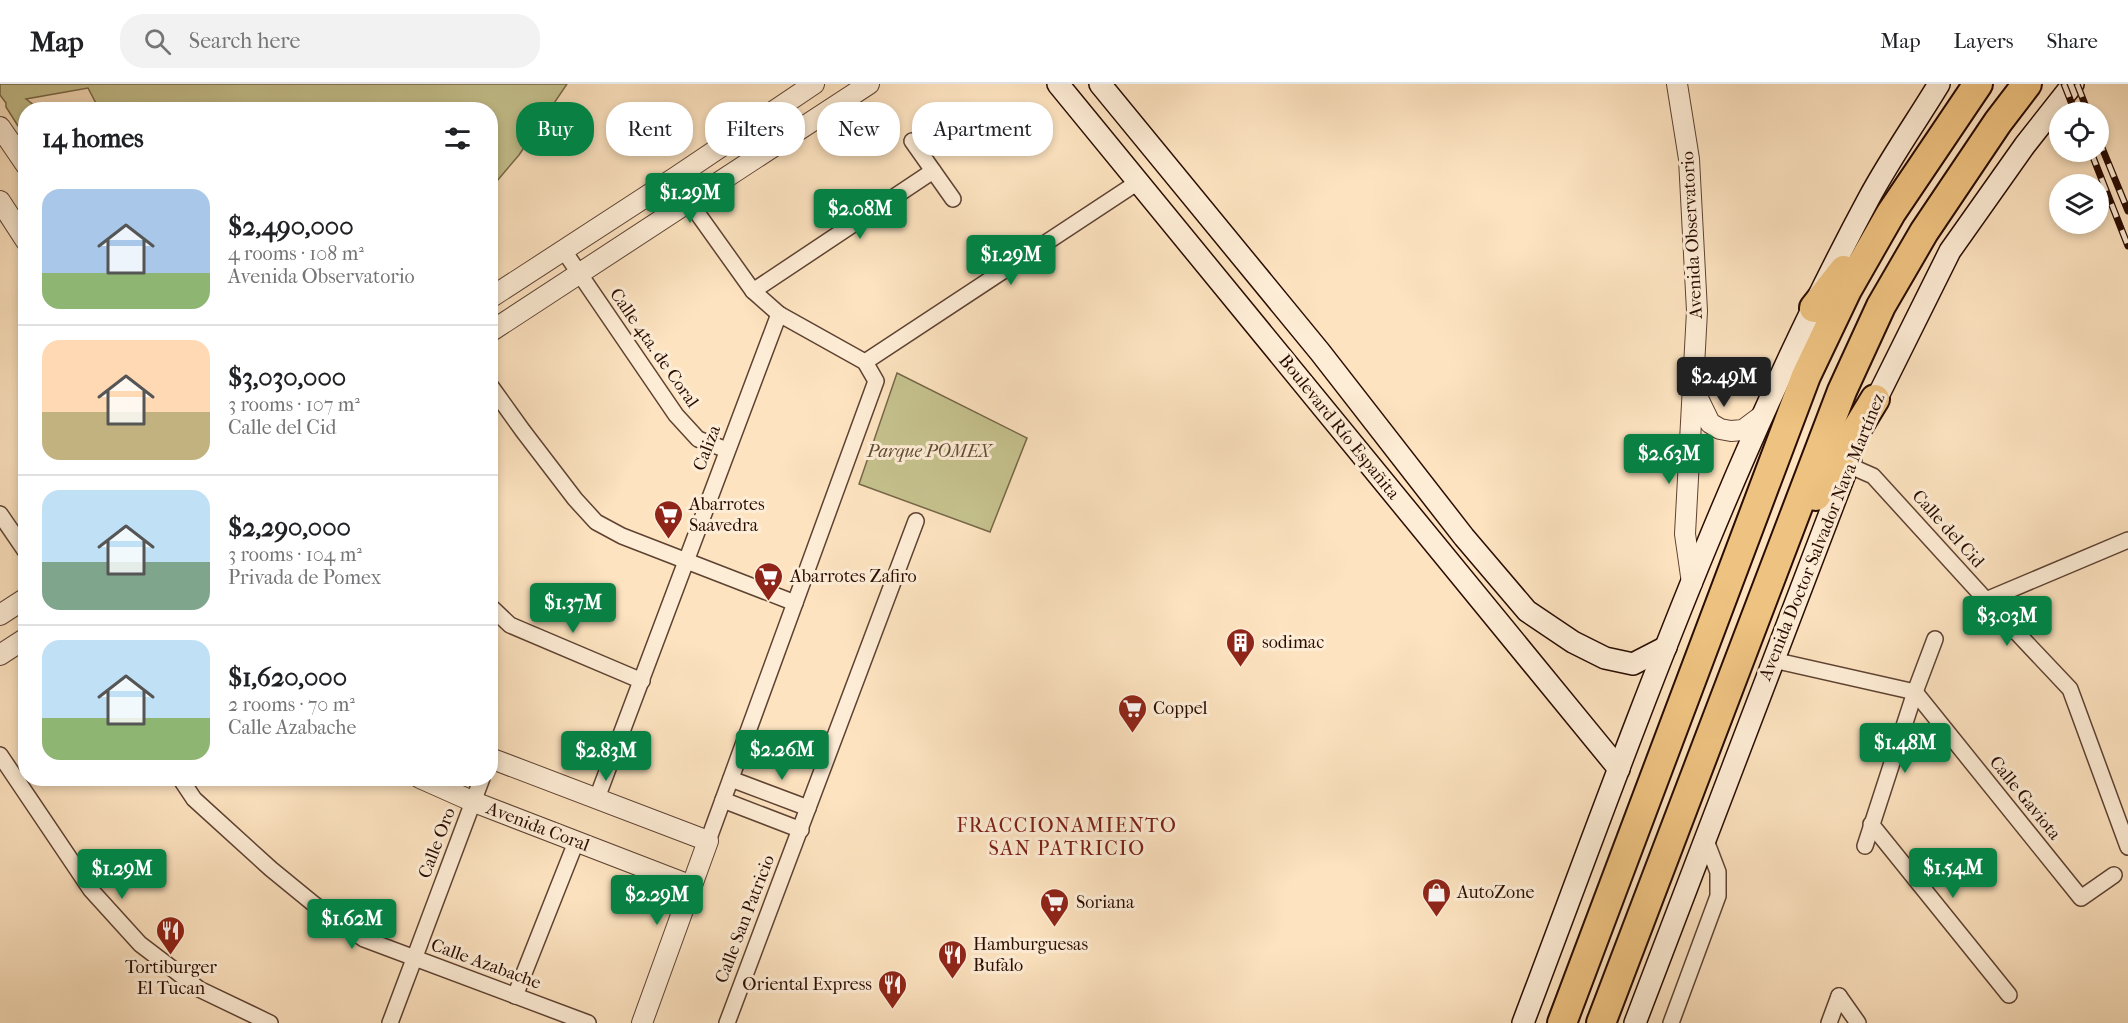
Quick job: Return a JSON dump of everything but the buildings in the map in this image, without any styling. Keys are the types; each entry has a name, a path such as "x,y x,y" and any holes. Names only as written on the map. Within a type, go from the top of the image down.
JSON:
{"highway":[{"path":"1814,308 1890,213 1978,84"},
{"name":"Avenida Doctor Salvador Nava Martínez","path":"1602,1023 1842,392 1881,306 1924,232 2026,84"},
{"path":"1562,1023 1806,376 1847,290 1890,213"},
{"path":"1780,554 1875,399"}],"main road":[{"name":"Boulevard Río Españita","path":"1058,84 1620,769"},
{"name":"Boulevard Río Españita","path":"1100,84 1320,352 1464,537 1527,611 1573,642 1605,658 1633,664 1666,647"},
{"path":"1523,1023 1666,647 1763,415 1870,195 1939,84"},
{"name":"Avenida Doctor Salvador Nava Martínez","path":"1635,1023 1875,399 1950,251 2025,145 2073,84"}],"street":[{"path":"498,293 814,84"},
{"path":"498,327 869,84"},
{"name":"Avenida Observatorio","path":"1677,84 1689,159 1697,311 1685,534 1692,583"},
{"path":"0,127 18,153"},
{"path":"922,156 953,199"},
{"path":"753,291 933,171"},
{"path":"642,1023 876,381 865,362 779,314 753,291 673,179"},
{"path":"865,362 1138,182"},
{"path":"0,201 18,228"},
{"name":"Calle 4ta. de Coral","path":"564,251 676,415 698,439 727,450"},
{"name":"Caliza","path":"597,798 779,314"},
{"path":"1692,386 1710,423 1720,429 1743,430 1763,415"},
{"path":"498,396 574,499 596,522 622,536 795,603"},
{"name":"Calle del Cid","path":"1848,465 1874,476 2070,689 2126,838"},
{"path":"0,514 18,540"},
{"name":"Calle San Patricio","path":"727,1023 916,521"},
{"path":"1986,600 2128,540"},
{"path":"0,615 18,603"},
{"path":"498,614 510,625 642,681"},
{"path":"1865,846 1915,692 1935,639"},
{"path":"0,655 18,643"},
{"path":"1773,660 1915,692"},
{"name":"Calle Gaviota","path":"1915,692 2081,898 2114,875"},
{"path":"0,755 18,782"},
{"path":"498,761 708,842"},
{"path":"731,778 808,808"},
{"path":"21,786 91,890 140,944 199,989 270,1023"},
{"name":"Calle Azabache","path":"185,786 194,799 271,869 315,905 364,939 588,1023"},
{"name":"Avenida Coral","path":"438,786 576,842 692,885"},
{"name":"Calle Oro","path":"390,1023 479,786"},
{"path":"723,800 801,830"},
{"path":"1871,824 2009,995"},
{"path":"1671,1023 1718,896 1718,872 1705,838"},
{"path":"515,996 576,842"},
{"path":"1829,1023 1839,996 1858,1023"}],"green space":[{"path":"0,84 567,84 555,102 516,102 516,156 518,156 498,180 498,102 95,102 88,88 26,99 30,102 18,102 18,126 6,107 0,95"},
{"name":"Parque POMEX","path":"897,373 1027,438 990,532 859,484"}],"railway":[{"path":"2064,84 2071,102"},
{"path":"2077,84 2084,102"},
{"path":"2095,162 2128,246"},
{"path":"2108,162 2128,211"}],"place":[{"name":"Abarrotes Saavedra","path":"668,540"},
{"name":"Abarrotes Zafiro","path":"769,602"},
{"name":"sodimac","path":"1241,668"},
{"name":"Coppel","path":"1132,734"},
{"name":"AutoZone","path":"1436,918"},
{"name":"Soriana","path":"1055,928"},
{"name":"Tortiburger El Tucan","path":"171,956"},
{"name":"Hamburguesas Bufalo","path":"952,980"},
{"name":"Oriental Express","path":"893,1010"}],"district":[{"name":"FRACCIONAMIENTO SAN PATRICIO","path":"1067,836"}]}
